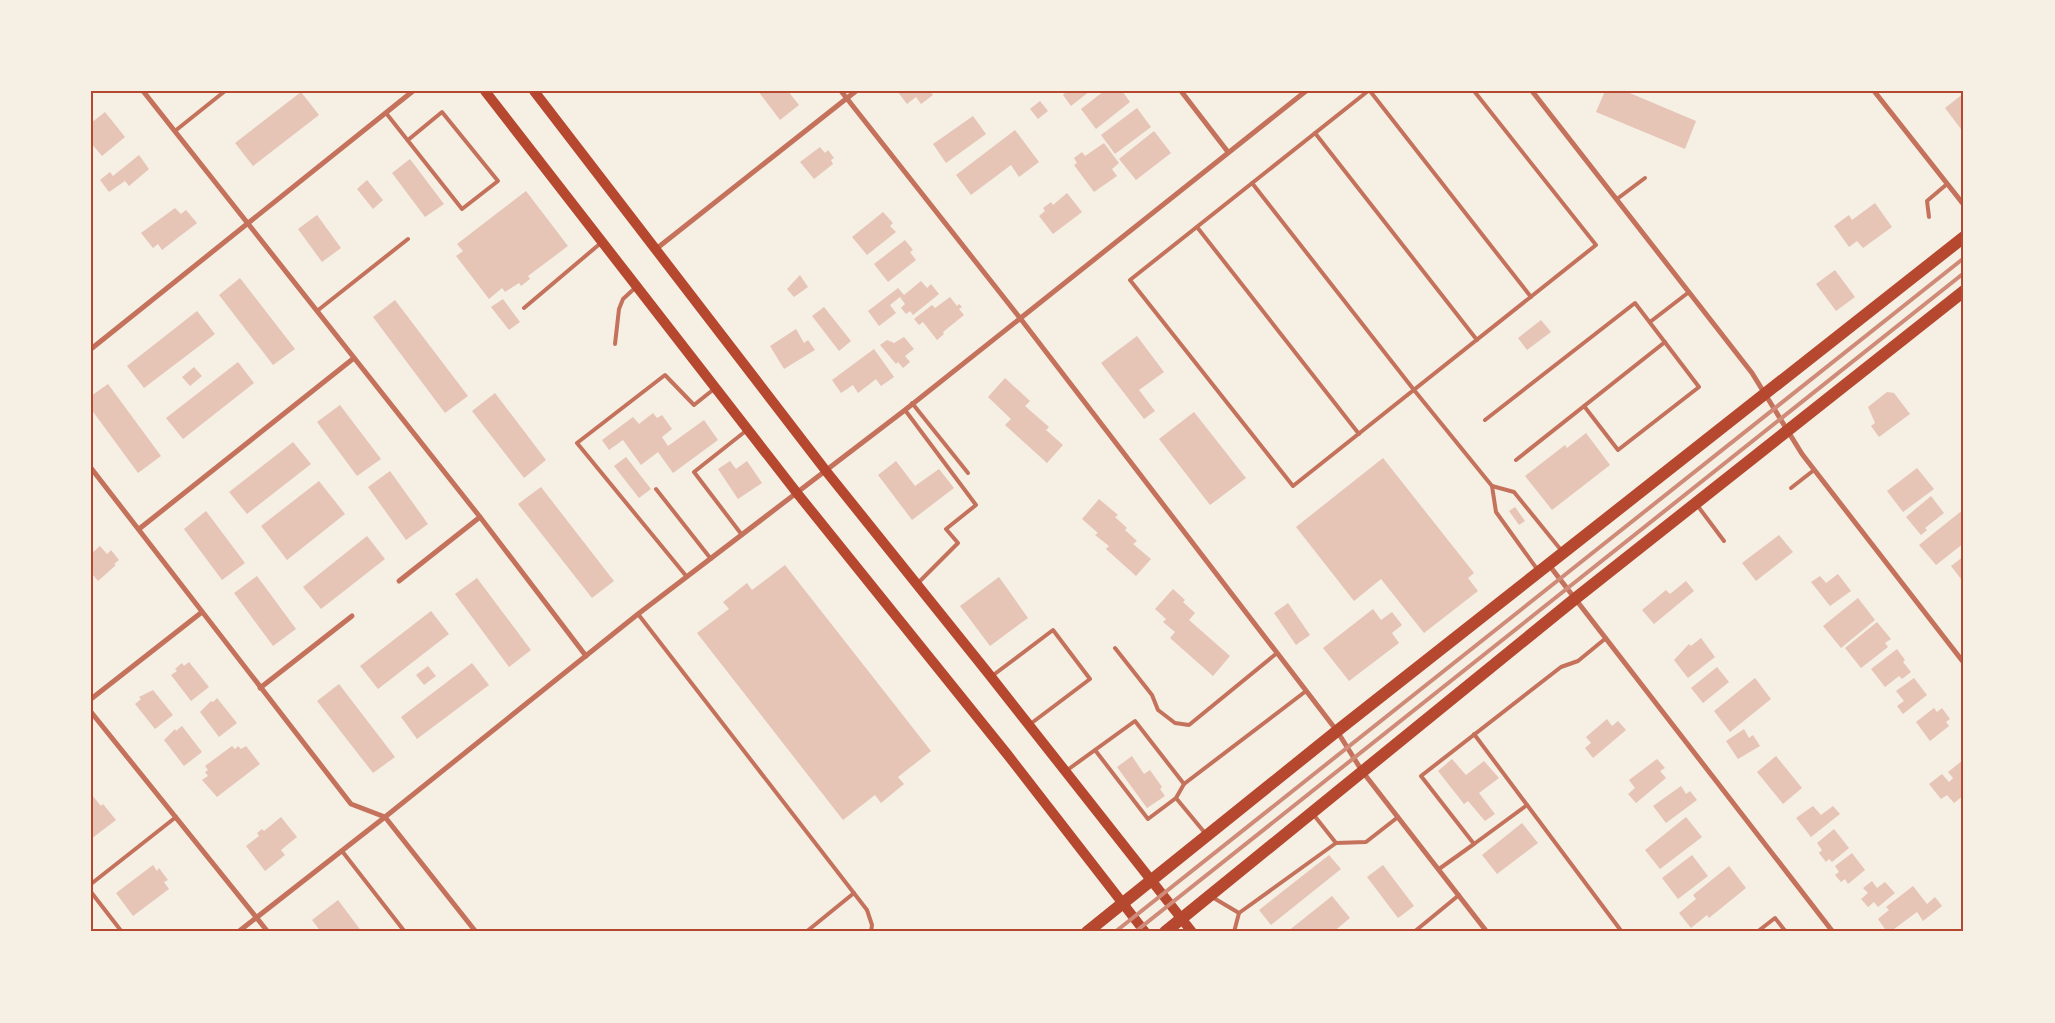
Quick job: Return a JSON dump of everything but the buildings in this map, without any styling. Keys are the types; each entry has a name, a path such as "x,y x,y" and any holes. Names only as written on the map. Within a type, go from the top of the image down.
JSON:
{"main road":[{"path":"485,91 797,494 1001,746 1145,932"},
{"path":"534,91 826,472 1066,771 1192,932"},
{"path":"1087,932 1337,731 1964,237"},
{"path":"1165,932 1576,598 1964,291"}],"street":[{"path":"143,91 247,225 480,516 586,656"},
{"path":"91,349 413,91"},
{"path":"841,91 1020,318 1337,731 1362,771 1488,932"},
{"path":"656,249 856,91"},
{"path":"1181,91 1228,152"},
{"path":"238,932 342,852 638,614 905,410 1306,91"},
{"path":"1532,91 1752,373 1814,470 1964,663"},
{"path":"1874,91 1964,205"},
{"path":"139,529 354,358"},
{"path":"91,468 351,804 386,817 476,932"},
{"path":"399,582 480,516"},
{"path":"1544,568 1576,598 1833,932"},
{"path":"91,700 202,612"},
{"path":"260,688 352,616"},
{"path":"91,712 268,932"}],"lane":[{"path":"174,131 225,91"},
{"path":"1474,91 1596,245 1531,297 1359,434 1293,486 1130,280 1369,91 1531,297"},
{"path":"386,113 462,209 498,181 442,112 408,140"},
{"path":"1315,133 1477,340"},
{"path":"1617,199 1645,178"},
{"path":"1252,183 1414,390 1492,486 1496,512 1544,568"},
{"path":"1929,216 1927,201 1947,184"},
{"path":"1197,227 1359,434"},
{"path":"317,312 408,239"},
{"path":"524,308 602,242"},
{"path":"615,344 619,308 623,299 636,287"},
{"path":"1650,322 1689,292"},
{"path":"1485,420 1635,303 1699,387 1618,450 1584,406"},
{"path":"1516,460 1665,342"},
{"path":"688,577 577,443 665,375 694,404 715,388"},
{"path":"912,404 968,473"},
{"path":"905,410 976,505 946,528 958,543 916,584"},
{"path":"742,535 694,472 748,430"},
{"path":"1791,488 1814,470"},
{"path":"1492,486 1514,492 1563,553"},
{"path":"656,489 711,559"},
{"path":"1696,504 1724,541"},
{"path":"638,614 867,910 872,925 872,932"},
{"path":"991,677 1053,630 1090,679 1029,725"},
{"path":"1474,844 1420,776 1561,667 1578,660 1606,638"},
{"path":"1114,648 1152,695 1158,710 1175,723 1189,725 1277,653"},
{"path":"1094,750 1148,819 1176,798 1184,784 1306,691"},
{"path":"1066,771 1135,721 1184,784"},
{"path":"1474,734 1622,932"},
{"path":"1176,798 1207,836"},
{"path":"1439,869 1527,804"},
{"path":"1312,812 1336,843"},
{"path":"1234,932 1239,913 1336,843 1366,842 1398,817"},
{"path":"91,884 176,818"},
{"path":"342,852 405,932"},
{"path":"91,892 122,932"},
{"path":"806,932 854,893"},
{"path":"1414,932 1459,895"},
{"path":"1210,896 1239,913"},
{"path":"1757,932 1775,918 1786,932"}],"railway":[{"path":"1115,932 1964,258"},
{"path":"1135,932 1964,273"}]}
